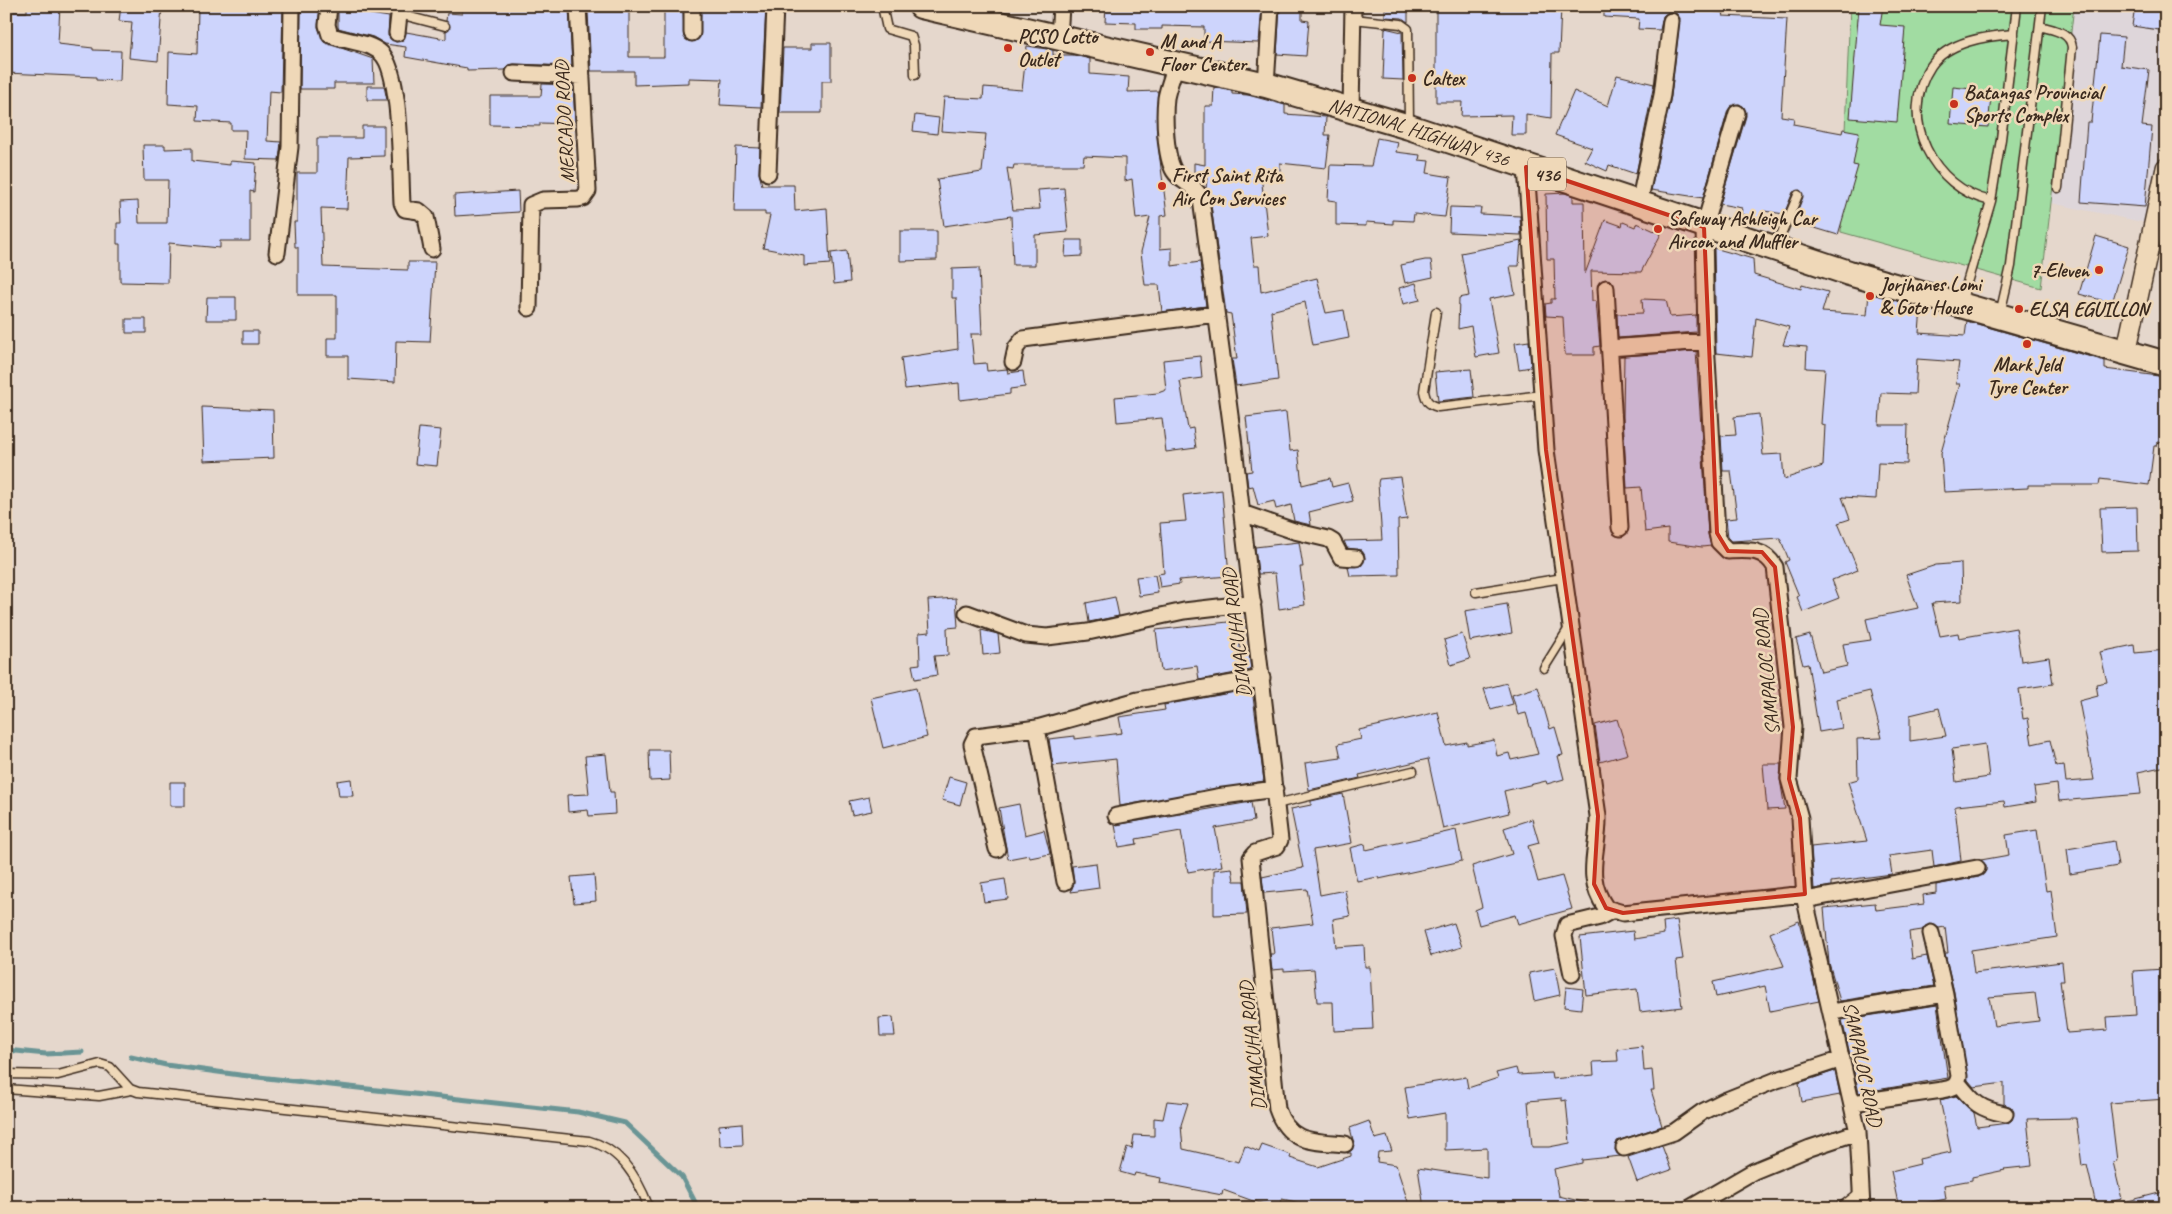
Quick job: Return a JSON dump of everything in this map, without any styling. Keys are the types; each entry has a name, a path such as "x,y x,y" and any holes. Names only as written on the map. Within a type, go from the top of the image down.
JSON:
{"main road":[{"name":"NATIONAL HIGHWAY 436","path":"921,6 983,13 1059,38 1266,85 1409,127 1704,227 1877,282 2166,364"}],"street":[{"path":"277,253 290,147 292,6"},
{"path":"329,6 327,25 330,35 371,47 381,53 392,70 396,99 403,205 405,209 420,211 426,217 432,249"},
{"name":"MERCADO ROAD","path":"529,308 531,205 543,200 578,200 583,198 588,190 578,6"},
{"path":"692,6 692,33"},
{"path":"768,173 775,6"},
{"path":"1059,38 1061,6"},
{"path":"1266,85 1271,6"},
{"path":"397,33 400,10"},
{"path":"1350,110 1353,12"},
{"path":"1639,204 1662,95 1671,21"},
{"name":"DIMACUHA ROAD","path":"1176,64 1166,98 1168,154 1178,177 1195,188 1201,199 1242,513 1275,797 1279,843 1277,846 1255,853 1251,858 1251,863 1277,1110 1282,1124 1295,1135 1315,1141 1345,1144"},
{"path":"514,73 582,76"},
{"name":"SAMPALOC ROAD","path":"1737,113 1704,227 1706,342 1719,542 1728,550 1762,552 1770,559 1775,568 1794,727 1789,779 1800,818 1805,897 1858,1132 1861,1200"},
{"path":"1526,168 1546,450 1598,816 1592,873 1600,900 1611,911 1623,913 1805,897 1977,868"},
{"path":"2126,353 2162,199 2166,168"},
{"path":"1606,288 1620,528"},
{"path":"1013,362 1016,348 1023,339 1216,314"},
{"path":"1609,348 1706,342"},
{"path":"1242,513 1294,531 1328,539 1333,542 1341,557 1356,558"},
{"path":"967,613 1026,636 1047,637 1088,632 1184,611 1253,603"},
{"path":"997,849 972,740 982,734 1037,728 1138,700 1262,678"},
{"path":"1037,728 1065,882"},
{"path":"1116,816 1216,797 1275,797"},
{"path":"1572,974 1564,936 1567,925 1572,922 1600,917 1611,911"},
{"path":"1852,1103 1953,1088 1958,1083 1959,1076 1945,994 1931,933"},
{"path":"1832,1012 1945,994"},
{"path":"1624,1148 1674,1132 1702,1112 1740,1094 1842,1059"},
{"path":"1958,1083 1976,1105 1985,1110 2005,1114"},
{"path":"1690,1208 1754,1171 1810,1148 1858,1132"}],"lane":[{"path":"882,6 886,30 908,35 913,40 915,75"},
{"path":"1960,305 1991,201 2017,6"},
{"path":"1999,316 2011,266 2042,6"},
{"path":"400,10 445,26"},
{"path":"1353,12 1401,24 1408,29 1409,127"},
{"path":"2040,26 2065,34 2072,46 2058,188"},
{"path":"1991,201 1974,198 1947,180 1928,154 1918,123 1919,91 1931,66 1943,55 1959,46 1987,36 2014,34"},
{"path":"1775,249 1798,195"},
{"path":"1436,312 1424,391 1425,400 1430,405 1438,407 1543,395"},
{"path":"1476,592 1563,578"},
{"path":"1544,668 1570,626"},
{"path":"1275,797 1413,771"},
{"path":"6,1074 58,1075 100,1064 110,1067 131,1090"},
{"path":"6,1089 99,1096 131,1090 589,1141 602,1144 622,1160 638,1183 649,1208"},
{"path":"1840,1208 1861,1200"}],"highlighted area":[{"path":"1526,167 1704,227 1717,533 1728,551 1762,552 1775,567 1793,727 1789,779 1800,818 1805,894 1623,913 1606,908 1594,884 1598,816 1546,450"}],"shaded area":[{"path":"2074,6 2166,6 2166,115 2147,223 2051,203"}],"green space":[{"name":"Batangas Provincial Sports Complex","path":"1850,6 2074,6 2041,288 1841,232"}],"building":[{"path":"27,6 60,6 58,44 93,48 93,50 121,51 120,81 96,80 96,77 6,73 6,12 27,12"},
{"path":"121,6 162,6 158,61 129,58 132,22 119,21"},
{"path":"198,6 283,6 281,92 269,91 267,141 281,142 279,160 245,159 246,130 231,130 231,123 197,121 198,106 168,104 169,52 197,54"},
{"path":"301,6 320,6 318,27 324,42 373,59 374,83 334,83 334,89 300,89"},
{"path":"338,6 371,6 370,14 389,17 388,36 396,42 404,39 406,32 446,39 446,31 450,27 446,21 447,13 462,14 462,6 569,7 572,66 514,64 509,65 505,70 467,71 467,68 405,57 406,47 385,44 373,37 338,28"},
{"path":"704,6 766,6 761,107 720,105 722,79 689,78 689,83 634,85 634,71 591,71 588,12 629,12 629,57 664,57 664,7 683,7 684,37 692,42 700,37 701,8"},
{"path":"1106,6 1262,6 1259,43 1204,41 1204,27 1162,26 1162,29 1136,29 1136,23 1105,22"},
{"path":"1280,6 1302,6 1302,20 1309,21 1306,56 1277,54"},
{"path":"1385,6 1408,6 1408,22 1402,18 1385,17"},
{"path":"1436,6 1561,6 1559,53 1552,53 1551,118 1526,114 1526,135 1511,135 1512,115 1461,116 1462,102 1436,102"},
{"path":"1604,6 1674,6 1724,13 1723,16 1787,19 1781,116 1794,118 1793,124 1842,133 1843,129 1859,132 1853,165 1858,166 1838,235 1805,225 1807,219 1795,217 1803,197 1800,190 1793,192 1784,214 1764,211 1761,220 1741,214 1742,208 1720,204 1746,116 1744,107 1739,104 1731,106 1728,110 1703,198 1651,190 1671,96 1680,18 1676,13 1668,12 1663,16 1660,30 1638,29 1639,19 1604,17"},
{"path":"1859,6 1883,6 1880,25 1905,27 1897,122 1850,118"},
{"path":"2135,6 2166,6 2166,31 2132,26"},
{"path":"1385,28 1402,32 1403,80 1383,79"},
{"path":"2100,35 2124,37 2121,66 2149,70 2142,126 2152,127 2145,207 2081,202 2087,122 2091,122"},
{"path":"812,43 831,43 831,81 822,81 822,113 780,113 783,48 812,48"},
{"path":"1027,46 1053,50 1053,55 1074,55 1090,59 1090,74 1129,77 1128,92 1158,91 1157,136 1167,215 1160,216 1160,249 1172,248 1172,266 1200,262 1206,306 1162,312 1159,285 1145,285 1141,252 1150,217 1136,219 1132,179 1125,181 1125,158 1084,156 1083,165 1014,165 1013,169 1007,168 1013,210 1040,209 1038,190 1064,188 1068,232 1035,235 1035,265 1013,265 1011,216 944,226 937,179 982,172 986,134 941,131 944,97 983,99 984,87 1022,90"},
{"path":"1617,75 1654,84 1636,174 1609,165 1607,171 1585,161 1592,148 1555,135 1574,91 1608,106"},
{"path":"542,84 573,85 575,124 540,123 540,126 490,125 490,96 541,96"},
{"path":"367,86 384,86 387,100 367,100"},
{"path":"1214,87 1232,91 1232,94 1248,95 1285,105 1285,114 1326,117 1325,135 1330,135 1326,168 1280,163 1280,176 1261,175 1268,236 1251,238 1254,265 1259,265 1261,292 1317,278 1326,313 1344,310 1349,338 1313,345 1305,302 1271,311 1278,380 1236,386 1232,359 1237,359 1231,314 1226,313 1210,198 1206,189 1207,178 1194,176 1194,163 1205,165 1205,106 1213,106"},
{"path":"1953,87 1972,89 1972,94 1991,96 1988,127 1950,124"},
{"path":"915,115 939,118 937,134 913,131"},
{"path":"362,126 384,126 384,156 349,157 347,209 321,208 323,267 408,270 408,262 435,262 430,342 396,341 395,382 348,379 348,356 327,356 327,338 337,338 337,295 298,295 298,247 295,247 294,222 297,222 297,173 317,173 317,138 362,138"},
{"path":"1377,138 1398,142 1396,152 1420,155 1419,160 1429,161 1427,173 1451,177 1445,217 1414,214 1413,221 1393,220 1393,224 1366,222 1366,226 1336,225 1336,201 1328,200 1330,165 1371,166"},
{"path":"143,145 165,145 165,149 192,148 192,161 230,165 230,161 256,163 254,192 250,191 250,241 220,241 220,248 169,243 168,283 120,282 120,244 117,244 117,223 121,223 120,202 138,201 139,223 167,223 168,180 144,180"},
{"path":"736,147 760,148 759,173 762,185 794,185 795,211 827,208 830,264 804,266 804,256 763,248 770,215 765,215 765,212 734,212"},
{"path":"518,191 519,212 455,216 454,195"},
{"path":"1565,193 1573,196 1573,202 1584,202 1585,274 1605,220 1622,226 1623,222 1635,227 1637,223 1661,234 1641,272 1591,271 1592,301 1596,301 1600,346 1594,347 1594,355 1565,355 1563,317 1546,316 1545,304 1551,303 1551,299 1555,299 1554,259 1547,259 1546,194"},
{"path":"1450,207 1481,208 1480,214 1520,216 1521,235 1449,232"},
{"path":"900,231 937,231 937,260 900,261"},
{"path":"2096,236 2129,246 2112,303 2079,294"},
{"path":"1066,240 1082,240 1082,256 1065,257"},
{"path":"1521,241 1519,266 1510,266 1515,294 1489,299 1499,353 1476,357 1471,326 1458,329 1459,298 1469,296 1461,253"},
{"path":"1714,248 1753,259 1754,275 1801,289 1802,285 1828,292 1822,312 1867,315 1869,293 1921,308 1919,333 1965,336 1967,321 2105,361 2105,369 2166,377 2166,443 2157,442 2156,446 2154,446 2149,485 2100,479 2099,485 2028,485 2028,488 1944,492 1941,453 1960,384 1956,384 1959,362 1917,359 1915,394 1881,393 1879,425 1908,425 1907,464 1878,463 1876,499 1842,497 1850,519 1838,523 1858,570 1832,580 1839,598 1803,612 1797,597 1799,596 1785,562 1789,560 1780,538 1732,541 1728,537 1726,519 1737,518 1731,471 1723,471 1721,436 1736,435 1734,417 1759,414 1763,455 1782,454 1784,479 1823,466 1825,425 1821,424 1825,369 1806,368 1807,347 1783,345 1789,327 1756,318 1752,357 1716,353"},
{"path":"847,251 850,282 834,284 831,253"},
{"path":"1431,260 1433,277 1405,283 1401,265"},
{"path":"979,268 982,334 971,334 974,364 986,363 987,371 1007,369 1008,373 1023,371 1025,387 1010,389 1010,394 960,400 959,383 905,389 901,358 958,349 956,298 952,298 952,269"},
{"path":"1416,283 1420,300 1403,304 1399,288"},
{"path":"207,297 236,297 236,320 206,320"},
{"path":"1642,299 1666,300 1670,317 1696,315 1696,332 1618,338 1617,314 1643,313"},
{"path":"126,319 146,319 146,333 126,333"},
{"path":"243,331 258,331 258,344 243,344"},
{"path":"1529,341 1531,367 1519,369 1515,343"},
{"path":"1696,351 1708,534 1711,546 1702,547 1668,542 1668,529 1645,532 1641,487 1627,488 1623,417 1624,356"},
{"path":"1200,356 1202,378 1180,381 1188,429 1193,428 1196,448 1166,452 1162,418 1117,422 1115,397 1158,393 1166,390 1163,360"},
{"path":"1471,369 1474,397 1438,401 1435,372"},
{"path":"202,407 273,410 274,458 204,461"},
{"path":"1286,412 1290,451 1298,450 1302,485 1330,478 1332,487 1348,483 1353,501 1309,512 1311,525 1294,521 1291,505 1276,509 1274,501 1258,505 1253,486 1248,487 1246,472 1252,471 1246,417"},
{"path":"419,428 441,430 437,466 415,464"},
{"path":"1400,477 1407,519 1398,520 1399,575 1350,576 1348,567 1361,566 1365,558 1361,550 1347,548 1344,541 1382,540 1379,479"},
{"path":"1222,490 1229,576 1179,580 1180,584 1160,587 1158,574 1164,573 1160,523 1186,521 1183,495"},
{"path":"2137,507 2138,551 2102,552 2100,508"},
{"path":"1299,542 1303,567 1300,567 1305,605 1279,609 1275,573 1258,574 1255,547"},
{"path":"1961,563 1962,601 1932,603 1940,636 1958,633 1959,638 2016,628 2021,661 2049,657 2053,684 2019,689 2023,719 2028,718 2032,744 2050,740 2056,766 2064,765 2066,782 2094,780 2079,701 2098,696 2096,684 2107,682 2100,652 2134,645 2135,653 2166,650 2166,766 2138,772 2141,794 2059,801 2057,784 2034,787 2036,802 2005,807 2004,801 1957,806 1955,807 1961,861 1934,867 1932,850 1889,856 1892,874 1831,882 1831,886 1814,889 1811,847 1867,841 1848,782 1858,779 1857,739 1882,738 1870,691 1837,699 1842,728 1819,732 1808,664 1803,665 1796,639 1810,635 1821,672 1847,666 1843,644 1871,640 1866,619 1918,608 1906,575 1936,565","holes":["1939,708 1946,736 1910,741 1910,715","1985,744 1989,777 1956,782 1952,749"]},
{"path":"1155,575 1158,593 1139,596 1136,577"},
{"path":"1115,597 1119,616 1089,622 1086,603"},
{"path":"956,598 958,627 947,628 948,655 934,656 937,675 915,679 912,665 920,664 919,633 930,632 928,600"},
{"path":"1507,604 1512,633 1470,641 1465,611"},
{"path":"1237,621 1241,655 1249,654 1251,670 1199,680 1197,666 1161,671 1156,630"},
{"path":"981,630 998,634 1000,653 983,655"},
{"path":"1462,634 1470,659 1451,665 1444,640"},
{"path":"1507,683 1513,704 1491,710 1484,689"},
{"path":"1538,687 1550,729 1555,727 1563,755 1558,756 1564,779 1547,784 1546,781 1504,791 1509,813 1443,829 1428,759 1359,775 1360,778 1309,790 1305,763 1341,758 1338,744 1361,739 1359,730 1438,712 1446,746 1467,742 1467,745 1494,740 1497,756 1509,753 1511,760 1538,754 1526,713 1518,715 1512,695"},
{"path":"916,688 927,737 883,748 871,698"},
{"path":"1252,689 1264,781 1120,806 1116,759 1053,766 1049,739 1075,736 1075,739 1122,733 1119,717 1165,710 1164,705"},
{"path":"1617,719 1628,754 1600,762 1595,725"},
{"path":"649,750 669,750 670,780 650,781"},
{"path":"606,754 610,792 614,792 615,814 589,816 588,810 568,812 567,795 589,794 585,756"},
{"path":"1763,764 1781,764 1780,779 1785,809 1767,810"},
{"path":"949,777 966,782 960,805 942,800"},
{"path":"351,779 353,796 339,796 337,781"},
{"path":"170,782 185,782 185,806 170,806"},
{"path":"1343,794 1352,843 1313,850 1320,895 1345,890 1350,916 1333,919 1336,947 1364,945 1365,967 1370,967 1373,1029 1334,1031 1333,1002 1317,1002 1314,969 1272,970 1270,954 1274,954 1271,928 1313,923 1307,889 1264,893 1262,877 1303,868 1291,809 1311,805 1311,801"},
{"path":"869,797 872,811 852,815 849,801"},
{"path":"1251,802 1254,821 1215,828 1222,866 1188,872 1181,831 1136,839 1137,844 1119,847 1115,825"},
{"path":"1019,804 1025,835 1044,830 1050,854 1030,858 1029,855 1008,859 999,808"},
{"path":"1532,819 1539,843 1528,846 1538,882 1562,876 1572,909 1518,924 1515,915 1479,925 1475,910 1482,907 1472,866 1512,854 1504,828"},
{"path":"1456,830 1462,861 1379,879 1378,877 1357,881 1350,848 1365,844 1366,850"},
{"path":"2037,830 2046,891 2051,890 2057,937 1971,950 1974,973 2062,962 2064,981 2060,981 2067,1033 2108,1030 2107,1017 2136,1015 2133,971 2164,969 2166,1099 2110,1103 2117,1161 2113,1162 2122,1199 2096,1205 2087,1165 2082,1166 2076,1118 2027,1119 2032,1166 2004,1169 1972,1177 1972,1180 1944,1185 1946,1199 1926,1203 1927,1208 1899,1208 1891,1171 1920,1164 1919,1159 1951,1152 1940,1100 1956,1096 1974,1113 1977,1127 2008,1123 2012,1120 2014,1112 2011,1107 2004,1104 2004,1083 1974,1087 1968,1080 1954,992 1945,953 1948,953 1945,927 1939,928 1929,924 1922,930 1909,932 1912,959 1927,956 1934,986 1840,1001 1829,963 1824,908 1875,903 1876,910 1924,904 1923,895 1936,893 1936,885 1979,877 1986,871 1986,866 1981,860 2009,855 2006,835","holes":["2035,993 2039,1021 1994,1026 1989,997"]},
{"path":"2114,841 2118,866 2070,874 2067,849"},
{"path":"1096,863 1099,888 1071,892 1074,881 1072,866"},
{"path":"1232,868 1234,881 1244,881 1247,914 1214,915 1214,870"},
{"path":"594,875 596,901 574,903 571,877"},
{"path":"1005,879 1008,899 984,902 981,883"},
{"path":"1677,920 1683,959 1676,960 1682,1007 1640,1012 1637,989 1586,995 1580,937 1633,931 1634,939 1664,934 1663,922"},
{"path":"1799,921 1819,1001 1770,1011 1765,986 1716,997 1713,982 1784,966 1770,933"},
{"path":"1454,923 1462,947 1431,956 1424,932"},
{"path":"1555,968 1560,995 1534,1001 1529,973"},
{"path":"1566,987 1583,989 1581,1009 1564,1007"},
{"path":"1937,1005 1948,1078 1859,1093 1842,1020"},
{"path":"893,1017 895,1036 880,1036 879,1018"},
{"path":"1642,1046 1644,1071 1652,1070 1654,1090 1651,1090 1662,1126 1617,1141 1615,1150 1621,1156 1582,1160 1582,1163 1554,1169 1559,1196 1587,1203 1586,1208 1424,1208 1418,1168 1487,1178 1487,1148 1445,1150 1445,1113 1410,1119 1405,1087 1466,1077 1468,1088 1498,1078 1496,1073 1516,1068 1518,1075 1551,1073 1552,1079 1594,1075 1593,1062 1618,1061 1617,1049","holes":["1562,1098 1562,1101 1566,1100 1570,1143 1549,1147 1532,1147 1528,1101"]},
{"path":"1835,1071 1840,1095 1802,1102 1799,1083"},
{"path":"1167,1101 1188,1103 1181,1125 1183,1149 1239,1162 1245,1146 1259,1152 1262,1145 1291,1155 1290,1158 1318,1167 1351,1156 1351,1153 1347,1153 1352,1150 1354,1144 1350,1128 1369,1121 1375,1139 1387,1136 1392,1151 1378,1152 1377,1162 1396,1165 1410,1208 1324,1208 1282,1199 1280,1208 1223,1190 1222,1195 1160,1183 1161,1178 1135,1173 1134,1176 1120,1172 1127,1147 1132,1149 1134,1135 1154,1136 1154,1118 1163,1119"},
{"path":"742,1123 743,1145 720,1146 719,1125"},
{"path":"1662,1146 1671,1170 1637,1182 1628,1157"},
{"path":"2163,1192 2166,1208 2121,1208 2120,1203"}],"waterway":[{"path":"6,1050 46,1054 82,1052"},
{"path":"131,1057 166,1065 240,1075 578,1112 625,1123 682,1177 698,1208"}],"place":[{"name":"PCSO Lotto Outlet","path":"1008,48"},
{"name":"M and A Floor Center","path":"1150,52"},
{"name":"Caltex","path":"1412,78"},
{"name":"Batangas Provincial Sports Complex","path":"1954,104"},
{"name":"First Saint Rita Air Con Services","path":"1162,186"},
{"name":"Safeway Ashleigh Car Aircon and Muffler","path":"1658,229"},
{"name":"7-Eleven","path":"2099,270"},
{"name":"Jorjhanes Lomi & Goto House","path":"1870,296"},
{"name":"ELSA EGUILLON","path":"2019,309"},
{"name":"Mark Jeld Tyre Center","path":"2027,344"}]}
